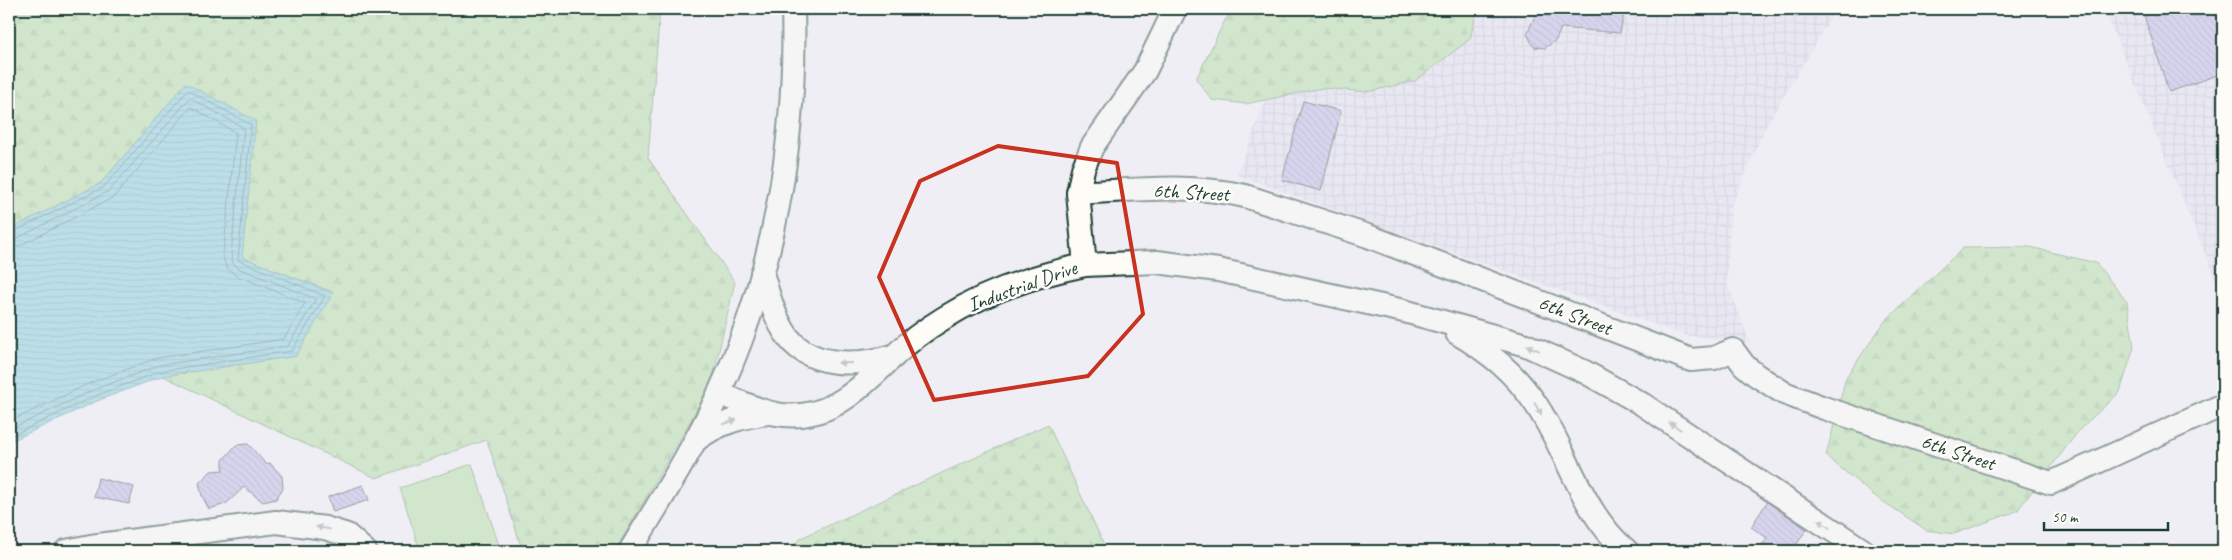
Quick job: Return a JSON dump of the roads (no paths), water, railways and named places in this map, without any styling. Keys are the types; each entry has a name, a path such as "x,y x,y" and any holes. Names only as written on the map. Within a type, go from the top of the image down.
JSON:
{"street":[{"path":"630,551 694,442 719,393 744,329 762,273 780,191 790,117 794,42 793,9"},
{"name":"Industrial Drive","path":"719,393 770,412 792,415 807,414 841,402 854,394 893,356 943,318 981,298 1034,278 1085,264 1078,193 1083,169 1092,147 1145,71 1175,9"},
{"name":"6th Street","path":"1078,193 1184,188 1225,191 1245,196 1368,236 1691,360 1714,358 1732,350 1744,365 1756,375 1784,393 2051,483 2223,405"},
{"path":"1085,264 1157,262 1240,274 1437,320 1526,345 1585,372 1642,404 1864,551"},
{"path":"762,273 770,300 784,332 792,342 804,350 816,357 843,364 877,361 893,356"},
{"path":"1437,320 1486,351 1503,364 1519,382 1536,405 1599,520 1627,551"},
{"path":"694,442 716,426 748,416 770,412"},
{"path":"66,551 91,546 276,522 332,530 347,535 365,551"}],"water":[{"path":"186,83 256,121 242,257 333,293 296,356 163,376 97,401 9,442 9,230 101,183"}]}
